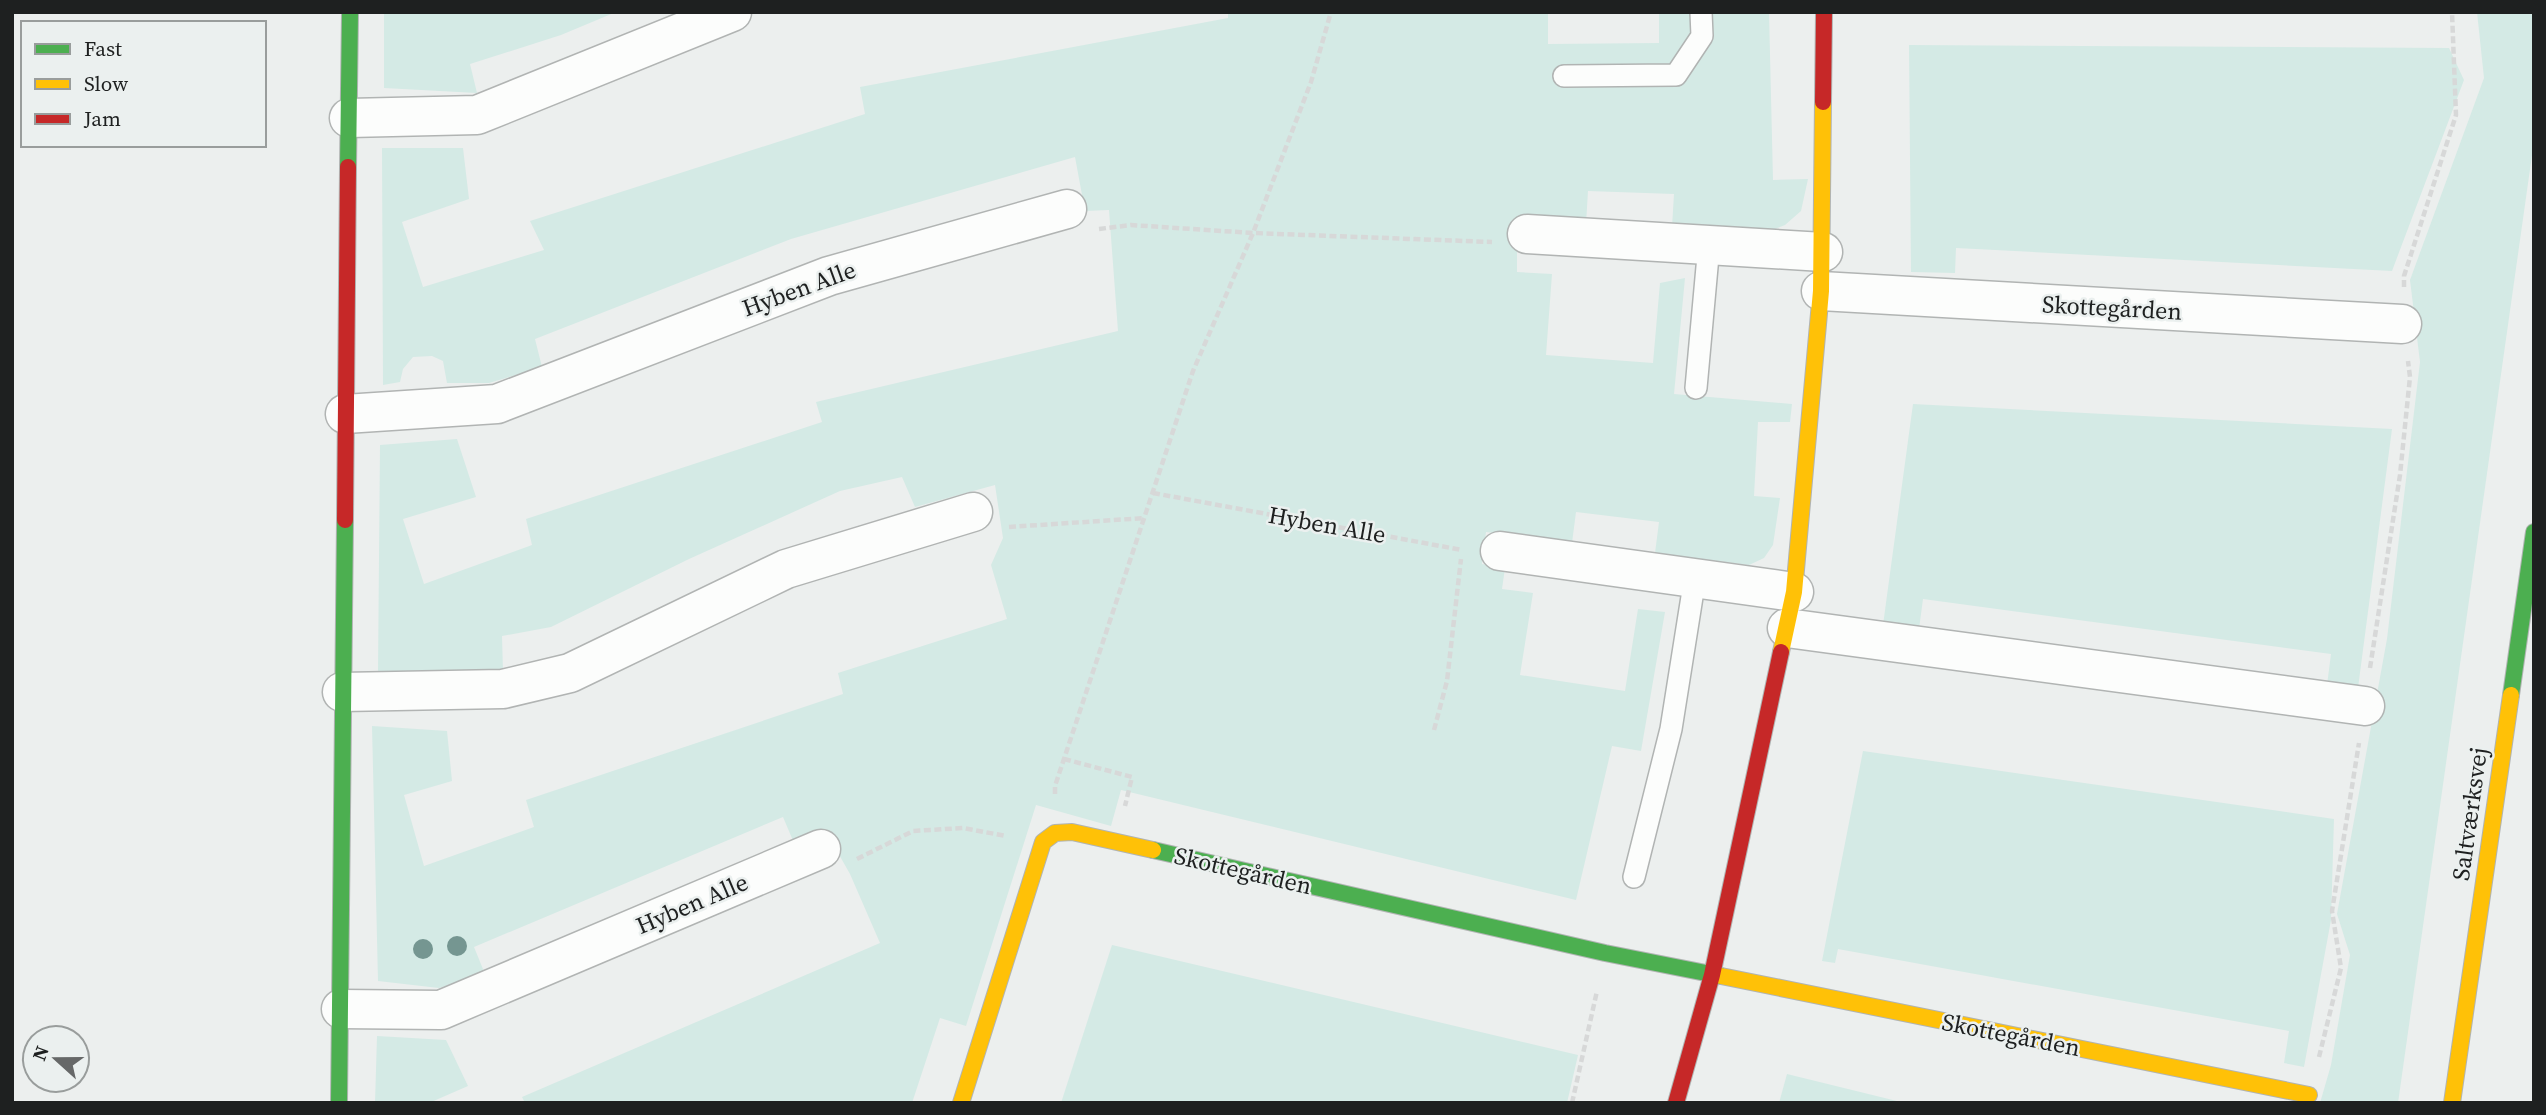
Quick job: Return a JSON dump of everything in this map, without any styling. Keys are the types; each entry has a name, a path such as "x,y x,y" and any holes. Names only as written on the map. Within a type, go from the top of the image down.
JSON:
{"street":[{"path":"339,1103 350,12"},
{"path":"349,118 477,115 732,12"},
{"path":"1676,1103 1712,975 1790,610 1821,291 1824,12"},
{"name":"Hyben Alle","path":"345,414 497,404 829,275 1067,209"},
{"path":"1527,234 1823,252"},
{"name":"Skottegården","path":"1821,291 2402,324"},
{"path":"342,692 503,689 570,673 786,569 972,512"},
{"name":"Saltværksvej","path":"2452,1103 2534,532"},
{"path":"1500,551 1695,578 1790,610 2365,706"},
{"name":"Skottegården","path":"1049,838 1072,832 1712,975 2309,1095"},
{"path":"961,1103 1049,838"},
{"name":"Hyben Alle","path":"341,1009 441,1010 821,849"}],"lane":[{"path":"1564,76 1676,75 1702,36 1701,12"},
{"path":"1696,388 1710,245"},
{"path":"1634,877 1671,729 1695,578"}],"path":[{"path":"821,849 854,861 914,831 963,828 1049,838 1055,786 1193,371 1254,233 1311,82 1331,12"},
{"path":"2309,1095 2341,968 2332,911 2400,475 2410,376 2402,324 2404,276 2456,115 2452,12"},
{"path":"1067,209 1091,230 1131,225 1254,233 1516,243 1527,234"},
{"name":"Hyben Alle","path":"1153,493 1479,553 1500,551"},
{"path":"972,512 989,528 1145,518"},
{"path":"1434,730 1447,681 1462,550"},
{"path":"1064,758 1132,777 1115,842"}],"green space":[{"path":"384,12 616,12 561,35 470,64 477,93 384,88"},
{"path":"1228,12 1548,12 1548,44 1659,43 1659,12 1769,12 1773,180 1808,179 1801,211 1785,225 1769,231 1672,227 1674,194 1588,191 1586,224 1517,222 1517,272 1552,274 1546,355 1653,363 1660,283 1685,278 1674,394 1792,404 1790,422 1758,422 1754,496 1780,498 1773,545 1764,558 1749,565 1655,553 1659,522 1576,512 1572,543 1486,532 1482,564 1505,568 1502,589 1533,593 1520,675 1625,691 1638,609 1665,612 1641,751 1612,746 1576,900 1121,790 1111,826 1036,805 966,1026 940,1018 912,1103 525,1103 522,1097 880,943 850,874 825,830 794,843 783,817 474,947 485,974 439,988 378,981 372,726 447,731 452,781 404,795 424,866 534,827 526,800 843,694 838,673 1007,619 991,565 1003,538 995,485 915,507 902,477 840,491 689,559 551,627 502,636 503,672 378,672 380,445 457,439 476,497 403,519 424,584 532,545 526,519 822,422 816,402 1118,331 1109,210 1085,211 1075,157 791,239 535,339 542,367 489,383 447,383 443,361 432,356 413,357 403,369 400,382 383,385 382,148 463,148 469,199 402,222 423,287 544,250 530,221 865,114 860,87 1228,18"},
{"path":"2477,12 2534,12 2534,141 2398,1103 2320,1103 2331,1065 2350,955 2337,914 2387,639 2420,362 2410,280 2484,78"},
{"path":"1909,45 2449,48 2464,80 2392,271 1956,248 1955,273 1911,272"},
{"path":"1913,404 2392,429 2358,688 2327,685 2331,654 1923,599 1919,629 1883,625"},
{"path":"1863,751 2334,819 2331,920 2304,1067 2284,1063 2289,1031 1838,949 1835,963 1822,961"},
{"path":"1112,945 1578,1055 1567,1103 1061,1103"},
{"path":"377,1036 446,1040 468,1086 429,1103 375,1103"},
{"path":"1787,1074 1905,1103 1779,1103"}],"traffic: fast":[{"path":"348,167 350,12"},
{"path":"339,1103 345,520"},
{"path":"2511,695 2534,532"},
{"path":"1153,850 1605,953 1721,976"}],"traffic: slow":[{"path":"1781,652 1794,592 1821,291 1823,102"},
{"path":"2452,1103 2511,695"},
{"path":"961,1103 1043,842 1055,833 1072,832 1153,850"},
{"path":"1721,976 2309,1095"}],"traffic: jam":[{"path":"1823,102 1824,12"},
{"path":"345,520 348,167"},
{"path":"1676,1103 1712,975 1781,652"}]}
